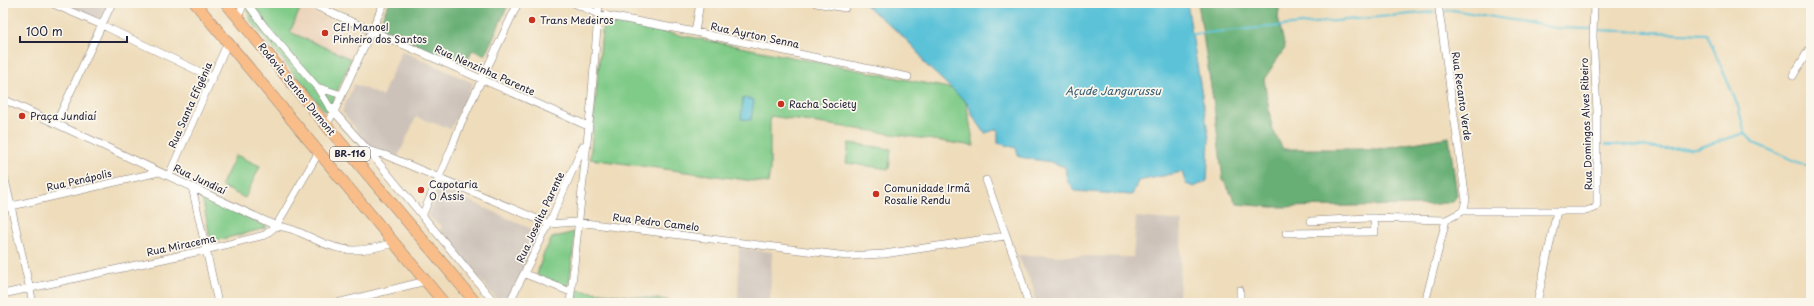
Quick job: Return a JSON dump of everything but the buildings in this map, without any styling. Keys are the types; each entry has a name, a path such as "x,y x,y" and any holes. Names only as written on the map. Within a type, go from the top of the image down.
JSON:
{"highway":[{"name":"BR-116","path":"195,3 444,303"},
{"name":"Rodovia Santos Dumont","path":"226,3 326,125 476,303"}],"street":[{"path":"50,3 102,25 213,78"},
{"path":"56,123 112,3"},
{"path":"238,17 245,3 494,303"},
{"name":"Rua Nenzinha Parente","path":"309,3 588,126"},
{"path":"326,125 334,112 384,3"},
{"path":"422,216 461,123 518,3"},
{"name":"Rua Ayrton Senna","path":"574,3 598,14 695,32 908,77"},
{"name":"Rua Joselita Parente","path":"570,303 599,3"},
{"path":"695,32 700,3"},
{"path":"816,3 845,8"},
{"name":"Rua Recanto Verde","path":"1438,3 1465,191 1466,205 1463,211"},
{"name":"Rua Domingos Alves Ribeiro","path":"1463,211 1586,211 1595,208 1597,205 1597,111 1594,3"},
{"name":"Rua Santa Efigênia","path":"169,175 228,42"},
{"path":"1793,76 1811,46"},
{"path":"317,88 342,95"},
{"name":"Rua Jundiaí","path":"3,99 276,226 293,230 337,249 363,250 394,243"},
{"name":"Rua Joselita Parente","path":"509,303 550,224 586,139"},
{"name":"Rua Pedro Camelo","path":"368,150 385,155 550,224 577,222 847,256 884,254 1005,236"},
{"name":"Rua Miracema","path":"3,294 205,250 265,235 276,226 319,152"},
{"path":"3,171 33,303"},
{"name":"Rua Penápolis","path":"3,208 159,172"},
{"path":"986,180 1020,274 1028,303"},
{"path":"192,187 218,303"},
{"path":"1311,221 1374,218 1446,220 1463,211"},
{"path":"1537,303 1557,211"},
{"path":"1286,233 1375,232 1374,218"},
{"path":"1425,303 1446,220"},
{"path":"525,274 571,292"},
{"path":"337,303 426,281"},
{"path":"1240,290 1240,303"}],"shaded area":[{"path":"62,3 107,3 100,19"},
{"name":"CEI Manoel Pinheiro dos Santos","path":"301,7 361,34 348,59 290,32"},
{"path":"402,51 473,83 451,129 416,117 398,157 369,145 342,112 354,84 382,96"},
{"path":"439,187 540,233 509,298 505,303 500,303 446,239 448,236 439,232 442,226 427,216"},
{"path":"1136,217 1182,221 1179,303 1035,303 1033,286 1017,255 1133,257"},
{"path":"739,248 772,252 770,303 738,303"}],"green space":[{"path":"248,3 293,3 301,7 290,32 351,59 329,110 325,111 249,19"},
{"path":"389,3 509,3 485,55 472,50 465,67 378,27"},
{"path":"1198,3 1280,3 1278,17 1285,48 1264,79 1272,128 1283,149 1377,149 1449,137 1457,195 1453,202 1429,205 1272,207 1237,204 1223,180 1214,106"},
{"name":"Racha Society","path":"603,20 964,91 974,146 770,116 770,171 768,183 590,159"},
{"path":"849,143 891,149 889,169 846,163"},
{"path":"236,155 260,166 245,198 221,186"},
{"path":"202,197 266,226 266,228 211,242"},
{"path":"574,232 569,286 567,287 537,275 543,255 552,238"},
{"path":"574,290 692,303 572,303"}],"water":[{"name":"Açude Jangurussu","path":"863,3 1187,3 1209,139 1207,181 1194,187 1186,184 1182,172 1138,181 1132,195 1075,191 1067,181 1065,167 1051,162 1019,157 1016,148 998,143 998,129 985,133 973,116 967,103 924,63 907,40"},
{"path":"743,98 754,100 751,120 741,119"}],"waterway":[{"path":"1445,11 1453,10 1557,28 1591,29"},
{"path":"1193,34 1434,12"},
{"path":"1595,30 1707,34 1738,106 1745,133 1754,143 1811,168"},
{"path":"1605,145 1632,145 1664,149 1697,148 1745,133"}],"place":[{"name":"Trans Medeiros","path":"532,20"},
{"name":"CEI Manoel Pinheiro dos Santos","path":"325,33"},
{"name":"Racha Society","path":"781,104"},
{"name":"Praça Jundiaí","path":"22,116"},
{"name":"Capotaria O Assis","path":"421,190"},
{"name":"Comunidade Irmã Rosalie Rendu","path":"876,194"}]}
